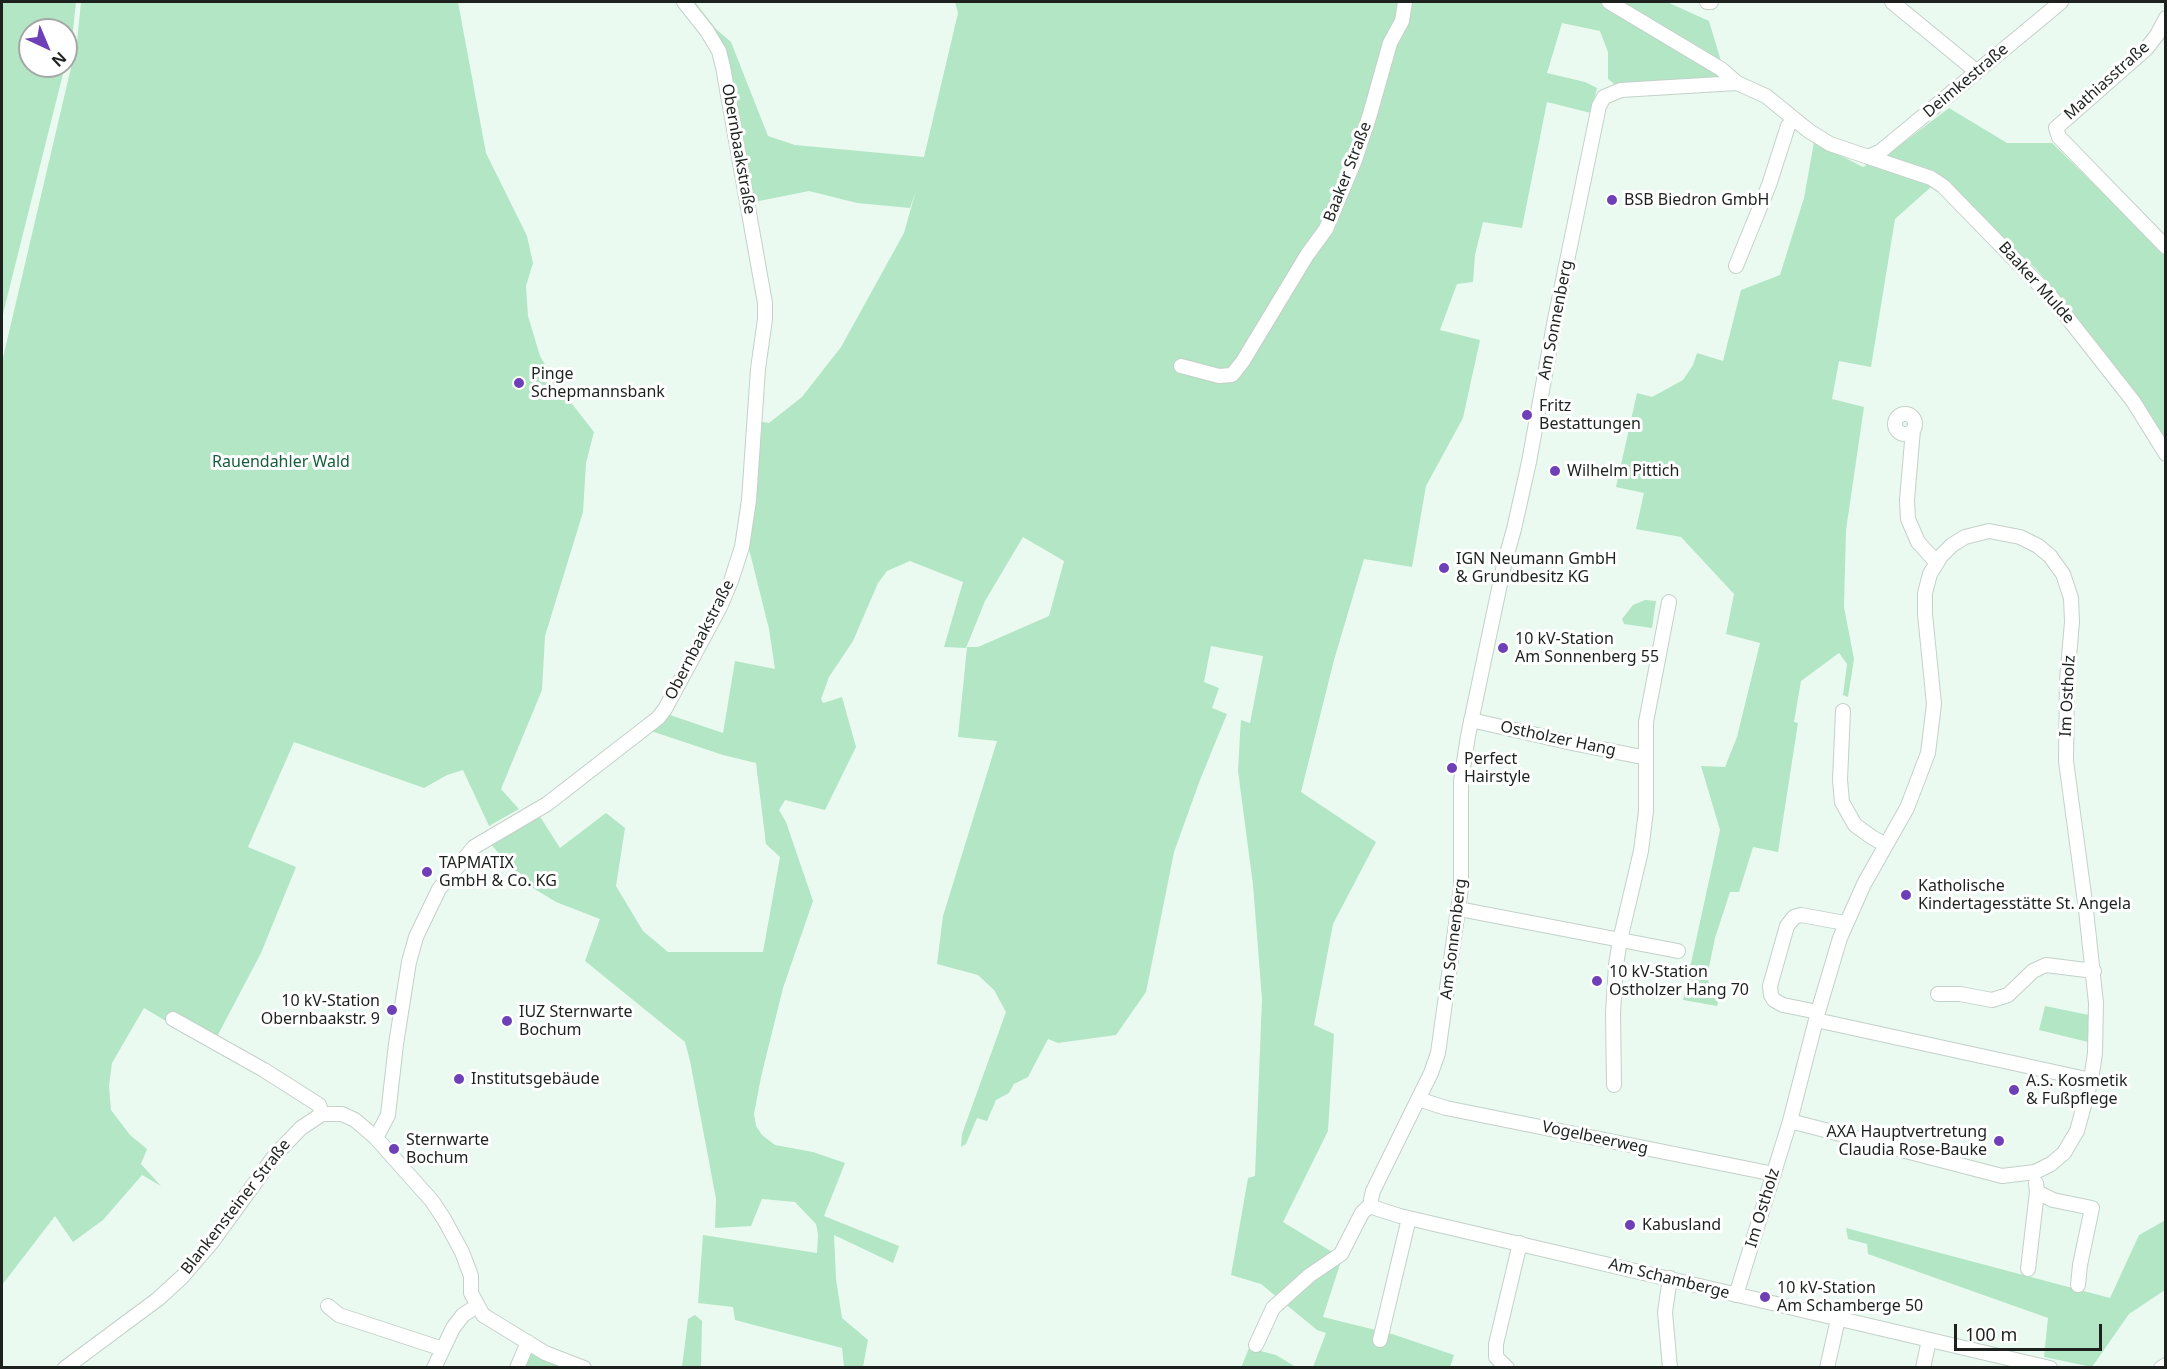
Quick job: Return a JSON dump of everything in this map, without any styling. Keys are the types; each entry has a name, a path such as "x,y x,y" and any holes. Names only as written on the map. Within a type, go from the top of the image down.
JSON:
{"street":[{"name":"Obernbaakstraße","path":"376,1138 388,1115 409,962 416,937 439,889 474,847 547,804 658,718 720,607 742,547 749,500 765,303 719,51 708,31 684,2"},
{"name":"Baaker Straße","path":"1181,366 1219,376 1232,375 1243,361 1307,255 1326,229 1355,160 1390,43 1402,21 1405,2"},
{"path":"1609,2 1721,69 1737,84"},
{"path":"1892,2 1976,71"},
{"name":"Deimkestraße","path":"1868,157 1881,150 2061,2"},
{"name":"Mathiasstraße","path":"2166,18 2146,49 2056,128 2058,137 2166,247"},
{"name":"Am Sonnenberg","path":"1256,1345 1274,1308 1310,1275 1341,1254 1362,1213 1371,1204 1373,1191 1438,1053 1459,909 1461,781 1471,720 1504,565 1529,462 1555,319 1599,106 1604,97 1621,90 1737,84 1766,96 1794,120 1830,144 1868,157"},
{"path":"1736,266 1769,185 1788,126 1794,120"},
{"name":"Baaker Mulde","path":"1868,157 1931,178 1943,186 2052,298 2133,401 2166,454"},
{"path":"1913,430 1907,500 1908,519 1918,542 1936,562"},
{"name":"Im Ostholz","path":"1736,1295 1790,1121 1832,959 1845,923 1916,789 1926,763 1932,738 1934,704 1925,600 1930,574 1936,562 1952,545 1965,537 1989,531 2006,533 2029,541 2045,552 2059,568 2069,589 2072,622 2067,690 2066,761 2094,971 2096,1032 2085,1110 2073,1140 2055,1161 2035,1172 2011,1176 1982,1172 1790,1121"},
{"path":"1614,1085 1613,1013 1620,940 1644,832 1647,782 1646,722 1669,602"},
{"path":"1843,711 1840,780 1842,802 1855,825 1886,845"},
{"name":"Ostholzer Hang","path":"1471,720 1572,743 1645,756"},
{"path":"1459,909 1678,951"},
{"path":"1845,923 1801,915 1794,917 1787,926 1770,986 1774,1000 1817,1016 2091,1080"},
{"path":"1938,994 1960,994 1992,1000 2002,998 2016,989 2033,971 2046,964 2094,971"},
{"path":"173,1019 194,1026 319,1105 322,1114 342,1114 355,1120 376,1138 425,1193 444,1219 468,1267 471,1293 483,1315 545,1353 584,1368"},
{"name":"Vogelbeerweg","path":"1418,1099 1438,1106 1774,1174"},
{"name":"Blankensteiner Straße","path":"65,1368 158,1299 182,1277 212,1242 276,1155 301,1128 322,1114"},
{"path":"2028,1269 2037,1192 2035,1172"},
{"path":"2037,1192 2053,1200 2092,1208 2078,1285"},
{"path":"1371,1204 1383,1211 1409,1218 1380,1340"},
{"name":"Am Schamberge","path":"1409,1218 2050,1368"},
{"path":"1507,1368 1495,1352 1520,1243"},
{"path":"1670,1278 1665,1312 1670,1368"},
{"path":"328,1306 339,1316 443,1349"},
{"path":"434,1368 453,1328 463,1316 477,1306"},
{"path":"1827,1368 1838,1319"},
{"path":"1923,1368 1929,1340"},
{"path":"518,1368 528,1342"},
{"path":"2161,1368 2166,1365"}],"green space":[{"path":"2,2 76,2 74,18 18,18 18,78 62,78 2,318"},
{"name":"Rauendahler Wald","path":"81,2 458,2 486,153 527,236 533,263 526,286 528,316 540,356 558,386 594,432 586,463 583,512 545,636 542,690 501,789 519,809 489,826 463,770 447,775 424,788 294,742 248,847 296,867 261,953 211,1048 144,1008 112,1063 109,1086 111,1110 130,1135 147,1149 141,1164 161,1186 142,1175 103,1220 73,1242 55,1216 2,1285 2,362 69,78 78,78 78,32"},
{"path":"687,2 695,2 716,29 731,42 768,136 795,145 924,157 958,13 955,2 1667,2 1709,21 1721,61 1738,86 1625,93 1608,79 1608,52 1600,31 1562,23 1547,73 1585,82 1597,88 1591,113 1547,102 1522,228 1483,222 1475,255 1473,282 1457,284 1440,330 1480,340 1463,418 1426,486 1412,567 1364,559 1334,660 1301,792 1376,842 1333,924 1314,1025 1334,1034 1328,1131 1283,1222 1342,1258 1323,1317 1392,1334 1454,1355 1450,1367 1313,1367 1326,1333 1317,1330 1261,1284 1231,1275 1248,1178 1255,1176 1262,999 1253,885 1238,771 1241,720 1250,723 1263,656 1211,646 1204,682 1219,688 1212,708 1227,714 1174,852 1146,992 1116,1035 1058,1043 1048,1039 1028,1077 1014,1084 1009,1093 996,1100 987,1121 977,1118 966,1144 961,1147 962,1134 1006,1012 994,990 978,975 937,964 943,916 997,741 958,737 967,647 978,647 1049,616 1064,561 1023,537 985,601 966,648 944,647 963,582 910,561 887,571 878,583 853,641 829,677 821,699 823,703 842,697 856,747 825,810 785,800 779,810 786,822 813,901 783,988 754,1114 756,1126 762,1135 775,1145 813,1152 845,1163 824,1216 899,1246 893,1263 834,1235 836,1279 842,1318 868,1340 863,1367 844,1367 842,1348 735,1320 733,1307 698,1303 703,1235 817,1253 816,1224 795,1202 762,1199 751,1226 715,1228 716,1199 685,1042 585,961 600,919 556,902 523,882 490,843 539,815 560,848 606,813 625,828 616,886 643,931 668,952 763,952 780,857 766,844 756,763 723,755 651,731 667,714 723,733 735,661 775,669 769,629 747,541 757,421 769,423 802,397 841,347 904,233 916,190 910,208 857,203 809,191 749,203 728,71"},
{"path":"1949,108 2007,143 2052,143 2165,253 2165,452 2068,306 2036,269 1940,179 1895,219 1871,367 1839,361 1832,399 1864,407 1846,530 1844,607 1854,659 1848,697 1843,695 1847,664 1839,653 1801,681 1794,722 1798,723 1778,852 1753,847 1739,892 1730,892 1715,938 1707,977 1714,998 1719,999 1717,1006 1683,1000 1720,830 1701,766 1725,767 1737,737 1760,643 1726,634 1734,594 1681,537 1636,529 1644,493 1616,487 1637,393 1652,397 1683,380 1693,365 1697,353 1723,361 1741,290 1780,275 1804,198 1814,142 1863,167 1887,155"},
{"path":"1645,600 1656,601 1652,628 1624,624 1622,619 1633,605"},
{"path":"2045,1006 2089,1015 2088,1042 2039,1030"},
{"path":"2165,1216 2165,1290 2129,1314 2092,1367 2044,1357 2048,1318 1868,1254 1867,1244 1848,1239 1846,1228 2110,1298 2139,1235 2164,1221"},
{"path":"695,1315 702,1321 701,1367 682,1367 688,1319"},
{"path":"1249,1348 1276,1355 1296,1367 1241,1368"},
{"path":"531,1349 570,1368 520,1368"}],"place":[{"name":"BSB Biedron GmbH","path":"1612,200"},
{"name":"Pinge Schepmannsbank","path":"519,383"},
{"name":"Fritz Bestattungen","path":"1527,415"},
{"name":"Wilhelm Pittich","path":"1555,471"},
{"name":"IGN Neumann GmbH & Grundbesitz KG","path":"1444,568"},
{"name":"10 kV-Station Am Sonnenberg 55","path":"1503,648"},
{"name":"Perfect Hairstyle","path":"1452,768"},
{"name":"TAPMATIX GmbH & Co. KG","path":"427,872"},
{"name":"Katholische Kindertagesstätte St. Angela","path":"1906,895"},
{"name":"10 kV-Station Ostholzer Hang 70","path":"1597,981"},
{"name":"10 kV-Station Obernbaakstr. 9","path":"392,1010"},
{"name":"IUZ Sternwarte Bochum","path":"507,1021"},
{"name":"Institutsgebäude","path":"459,1079"},
{"name":"A.S. Kosmetik & Fußpflege","path":"2014,1090"},
{"name":"AXA Hauptvertretung Claudia Rose-Bauke","path":"1999,1141"},
{"name":"Sternwarte Bochum","path":"394,1149"},
{"name":"Kabusland","path":"1630,1225"},
{"name":"10 kV-Station Am Schamberge 50","path":"1765,1297"}]}
